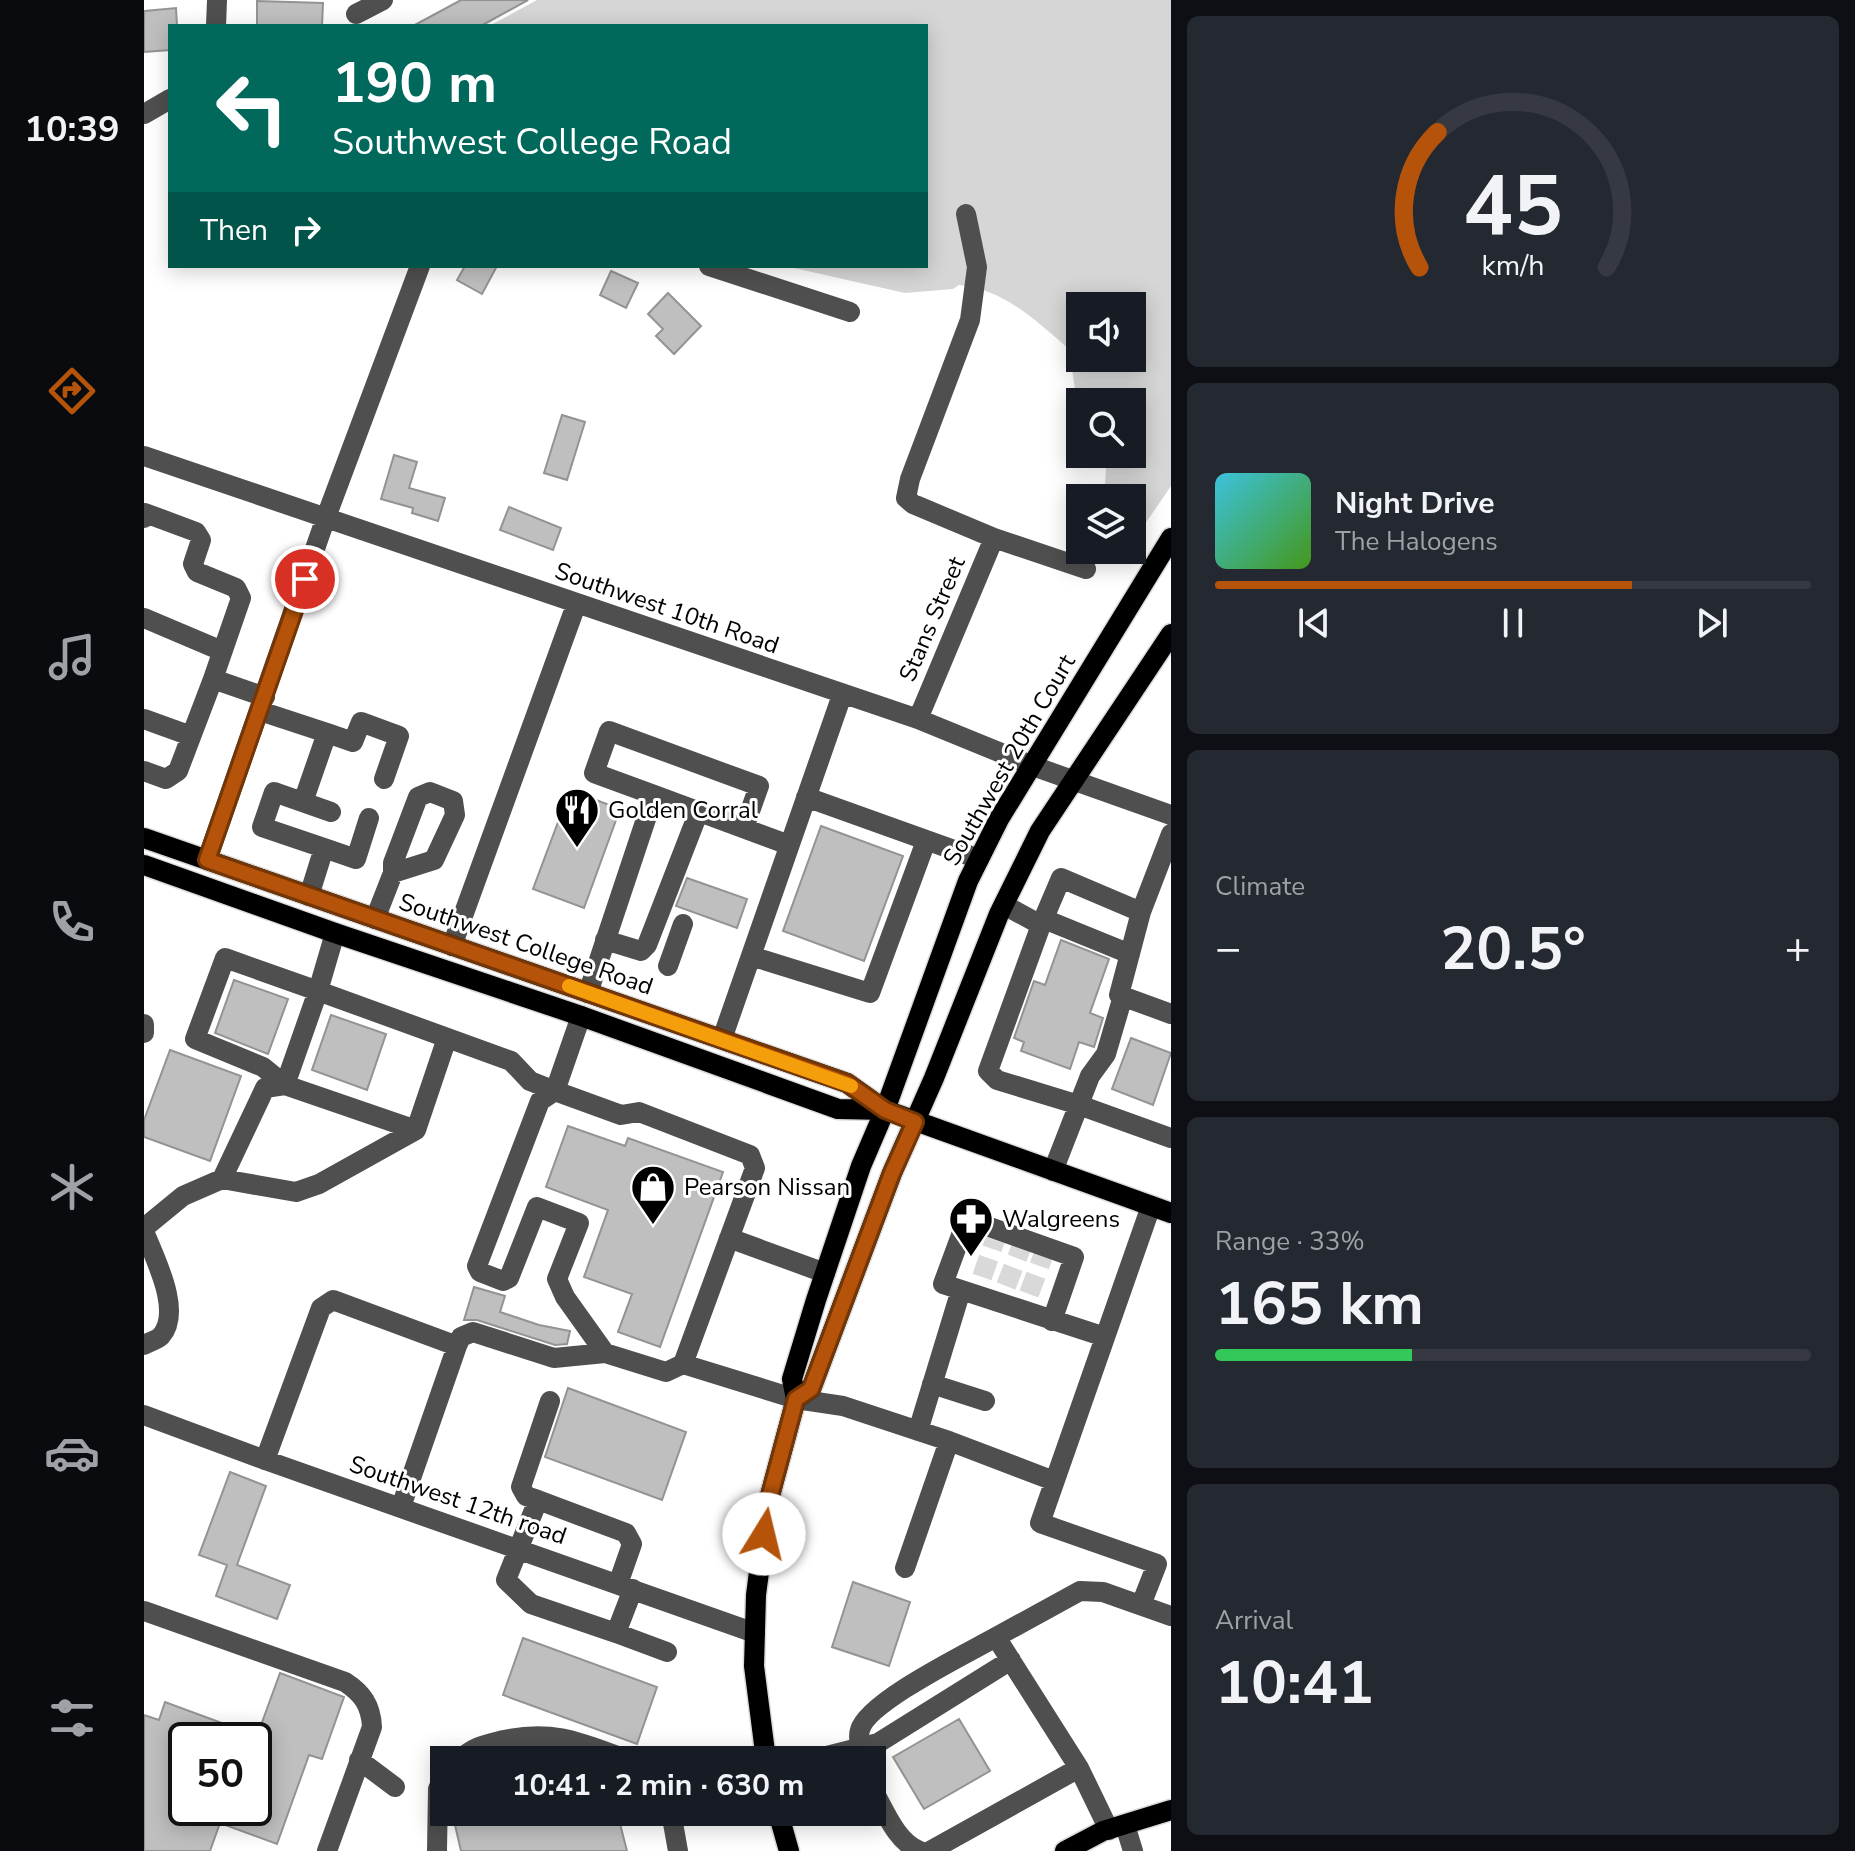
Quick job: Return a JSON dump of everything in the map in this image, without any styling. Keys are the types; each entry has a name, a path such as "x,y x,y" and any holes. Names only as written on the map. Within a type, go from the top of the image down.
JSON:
{"main road":[{"name":"Southwest 20th Court","path":"796,1399 793,1374 825,1273 861,1166 885,1110 968,881 999,819 1171,538"},
{"path":"764,1746 754,1666 756,1595 768,1503 796,1399 811,1389 892,1173 1004,905 1040,831 1171,634"},
{"name":"Southwest College Road","path":"144,838 847,1083 885,1110 1171,1213"},
{"name":"Southwest College Road","path":"144,866 581,1016 838,1109 885,1110"},
{"path":"1065,1851 1117,1827 1171,1810"},
{"path":"782,1826 789,1851"}],"street":[{"path":"216,24 217,0"},
{"path":"356,14 383,0"},
{"path":"144,114 168,100"},
{"path":"966,214 977,267 970,320 910,479 906,498 913,504 994,538 1086,569"},
{"path":"207,860 325,520 419,268"},
{"path":"715,268 850,312"},
{"name":"Southwest 10th Road","path":"144,456 918,719 1033,766 1171,815"},
{"path":"144,518 145,513 196,532 201,540 193,564 197,572 236,588 241,598 178,771 166,779 144,771"},
{"name":"Stans Street","path":"918,719 994,538"},
{"path":"452,946 576,605"},
{"path":"144,618 222,651"},
{"path":"213,679 262,704 353,742 361,722 399,736 384,779"},
{"path":"722,1039 842,695"},
{"path":"144,719 191,736"},
{"path":"744,828 759,786 609,731 594,773 789,845"},
{"path":"303,802 327,733"},
{"path":"331,812 274,792 262,827 356,859 369,818"},
{"path":"375,919 418,797 430,792 453,801 455,815 434,860 393,873"},
{"path":"588,993 654,795"},
{"path":"806,797 979,859"},
{"path":"605,940 641,951 647,945 699,811"},
{"path":"1171,834 1164,874 1141,912 1119,995 1171,1014"},
{"path":"751,956 870,993 926,841"},
{"path":"309,896 324,848"},
{"path":"1141,912 1061,878 988,1071 997,1080 1171,1138"},
{"path":"1004,905 1130,954"},
{"path":"668,966 683,924"},
{"path":"285,1085 335,933"},
{"path":"416,1130 285,1085 263,1067 195,1039 225,958 511,1061 530,1081 555,1091 621,1115 639,1112 750,1155 755,1168 683,1364"},
{"path":"1053,1171 1090,1076 1106,1054 1123,996"},
{"path":"537,1207 509,1278 503,1281 480,1272 477,1266 540,1101 555,1091 581,1016"},
{"path":"144,1024 144,1033"},
{"path":"144,1345 161,1337 170,1318 167,1293 144,1230 183,1196 222,1179 296,1192 319,1184 416,1130 447,1038"},
{"path":"222,1179 265,1088 285,1085"},
{"path":"505,1195 579,1223 557,1279 565,1297 605,1353"},
{"path":"1141,1605 1157,1564 1040,1523 1151,1206"},
{"path":"1052,1321 1074,1257 1044,1252 996,1235 967,1219 943,1284 1003,1294 1025,1302 1052,1321 1105,1337"},
{"path":"729,1238 825,1273"},
{"path":"918,1431 932,1384 973,1287"},
{"path":"265,1460 321,1308 333,1300 457,1346"},
{"path":"401,1507 457,1346 461,1337 473,1332 554,1358 605,1353 666,1372 683,1364 796,1399 843,1406 949,1441 1054,1481"},
{"path":"932,1384 985,1401"},
{"path":"550,1401 521,1487 526,1496 626,1533 632,1544 616,1633"},
{"name":"Southwest 12th road","path":"144,1415 755,1633"},
{"path":"905,1568 949,1441"},
{"path":"538,1500 506,1580 531,1604 667,1652"},
{"path":"861,1746 858,1732 879,1704 1080,1591 1103,1592 1171,1616"},
{"path":"144,1611 345,1682 365,1699 371,1713 372,1727 327,1851"},
{"path":"996,1637 1133,1851"},
{"path":"874,1746 1011,1660"},
{"path":"478,1746 531,1734 571,1739 590,1746"},
{"path":"359,1760 395,1787"},
{"path":"930,1851 1079,1768"},
{"path":"886,1812 901,1838 911,1848 920,1851"},
{"path":"437,1826 437,1851"},
{"path":"674,1826 678,1851"}],"shaded area":[{"path":"537,0 1171,0 1171,486 1146,523 1146,484 1105,484 1106,468 1146,468 1146,388 1075,388 1072,372 1146,372 1146,292 1066,292 1066,346 1005,300 975,288 959,285 953,289 905,293 794,268 928,268 928,24 493,24"}],"building":[{"path":"461,0 528,0 485,24 417,24"},
{"path":"257,1 323,3 322,24 257,24"},
{"path":"176,8 177,24 168,24 168,50 144,52 144,11"},
{"path":"464,268 496,268 482,294 457,280"},
{"path":"611,271 638,283 626,308 600,295"},
{"path":"668,293 701,326 674,354 656,336 663,329 648,314"},
{"path":"562,415 585,422 567,480 544,473"},
{"path":"394,455 417,462 409,488 445,498 438,521 412,513 413,508 381,499"},
{"path":"509,507 561,528 553,550 500,530"},
{"name":"Golden Corral","path":"570,790 620,809 584,908 533,889"},
{"path":"821,826 903,856 864,961 783,931"},
{"path":"687,878 747,899 737,928 676,906"},
{"path":"1061,940 1109,959 1090,1013 1103,1018 1094,1047 1079,1042 1070,1069 1021,1051 1024,1042 1014,1038 1034,981 1045,985"},
{"path":"234,980 288,999 268,1054 215,1033"},
{"path":"331,1015 386,1034 367,1090 312,1070"},
{"path":"1131,1038 1171,1053 1153,1105 1112,1089"},
{"path":"170,1050 241,1076 210,1161 144,1137 144,1120"},
{"name":"Pearson Nissan","path":"568,1126 625,1146 628,1138 723,1172 660,1347 618,1332 632,1294 584,1277 608,1210 546,1187"},
{"path":"474,1287 505,1296 500,1312 570,1331 567,1344 555,1345 477,1320 464,1320"},
{"path":"568,1388 686,1432 662,1500 545,1457"},
{"path":"230,1472 266,1486 237,1565 290,1585 277,1619 216,1596 227,1565 199,1555"},
{"path":"853,1582 910,1602 889,1666 832,1647"},
{"path":"523,1638 657,1687 637,1744 503,1695"},
{"path":"280,1673 344,1697 322,1759 309,1755 277,1844 228,1826 272,1826 272,1722 262,1722"},
{"path":"165,1702 219,1722 168,1722 168,1826 219,1826 210,1851 144,1851 144,1715 159,1720"},
{"path":"959,1719 990,1771 924,1809 893,1757"},
{"path":"455,1826 621,1826 627,1851 461,1851"}],"tunnel":[{"path":"982,1277 995,1240"},
{"path":"1006,1286 1021,1248"},
{"path":"1029,1294 1043,1256"}],"slow traffic":[{"path":"569,986 851,1086"}],"place":[{"name":"Golden Corral","path":"577,849"},
{"name":"Pearson Nissan","path":"653,1226"},
{"name":"Walgreens","path":"971,1258"}],"route":[{"path":"305,579 207,860 847,1083 885,1110 915,1122 892,1173 837,1327 811,1389 796,1399 768,1503 764,1534"}]}
